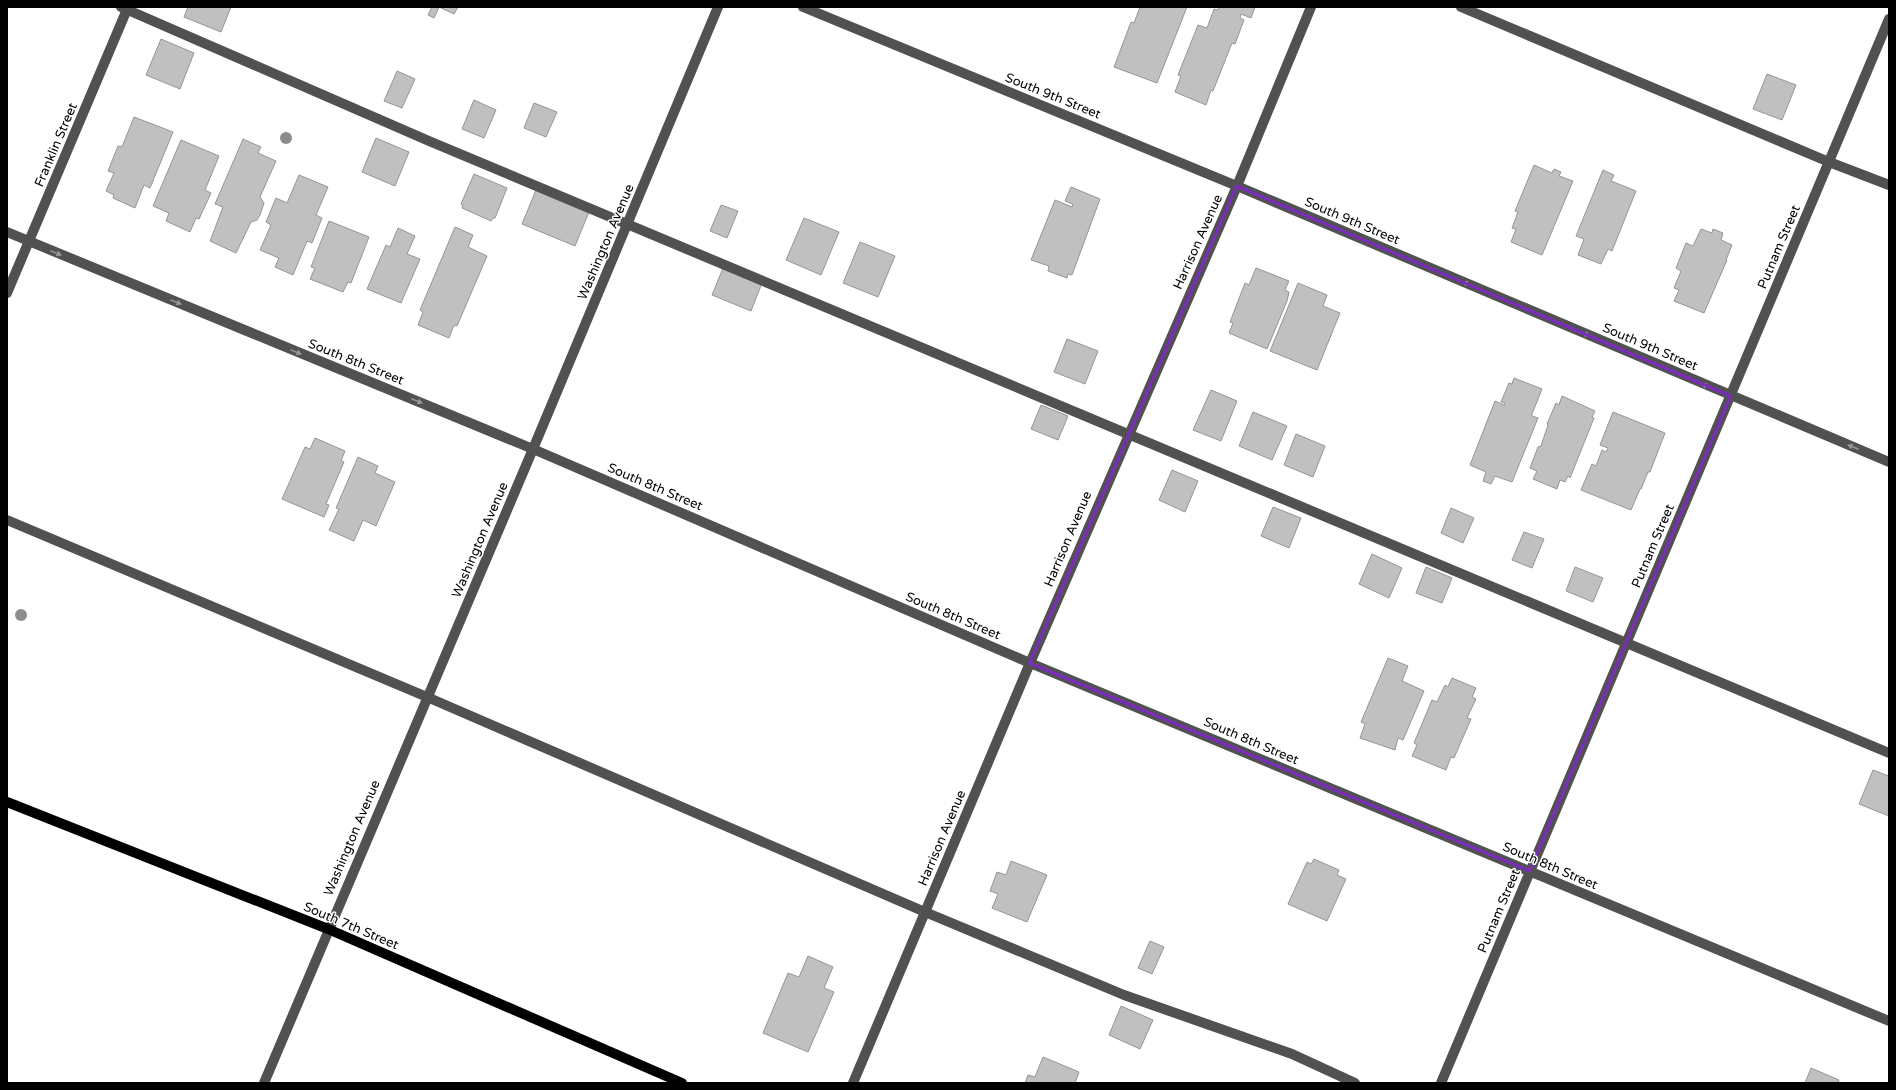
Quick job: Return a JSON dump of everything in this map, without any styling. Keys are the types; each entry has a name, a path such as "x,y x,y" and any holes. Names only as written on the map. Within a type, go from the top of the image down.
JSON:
{"main road":[{"name":"South 7th Street","path":"7,802 328,929 682,1083"}],"street":[{"name":"Washington Avenue","path":"264,1083 328,929 533,449 718,7"},
{"name":"South 9th Street","path":"803,7 1236,186 1889,462"},
{"name":"Harrison Avenue","path":"853,1083 1030,663 1236,186 1311,7"},
{"path":"1461,7 1828,162 1889,185"},
{"path":"125,8 429,141 1889,753"},
{"name":"Franklin Street","path":"7,294 30,242 125,8"},
{"name":"Putnam Street","path":"1441,1083 1889,19"},
{"name":"South 8th Street","path":"7,232 533,449 1030,663 1889,1021"},
{"path":"7,520 427,697 925,912 1124,995 1292,1054 1354,1083"}],"highlighted area":[{"path":"1237,186 1731,396 1530,871 1030,663"}],"building":[{"path":"188,7 231,7 221,32 184,17"},
{"path":"432,7 439,7 434,18 428,15"},
{"path":"439,7 458,7 454,14"},
{"path":"1140,7 1187,7 1157,83 1114,67 1131,22 1134,23"},
{"path":"1219,7 1255,7 1251,18 1241,14 1240,18 1244,20 1235,44 1232,43 1206,105 1175,92 1181,76 1178,75 1198,25 1207,28 1214,9 1218,10"},
{"path":"161,39 194,53 180,89 146,75"},
{"path":"397,71 415,79 402,108 384,101"},
{"path":"1767,74 1796,85 1782,120 1753,109"},
{"path":"474,100 496,110 484,138 462,129"},
{"path":"534,103 557,112 546,137 524,128"},
{"path":"134,117 173,132 150,188 144,185 135,208 113,198 114,195 106,191 114,173 108,171 118,146 122,147"},
{"path":"376,138 409,152 395,186 362,172"},
{"path":"243,139 261,147 258,153 276,161 260,197 264,203 260,215 257,220 251,222 236,253 210,241 223,207 215,204"},
{"path":"181,140 219,156 205,190 211,193 199,219 196,218 190,232 166,221 169,213 153,206"},
{"path":"1534,165 1552,173 1554,169 1561,172 1559,176 1573,181 1542,255 1511,242 1516,229 1512,228 1518,212 1515,211"},
{"path":"1603,170 1614,175 1611,181 1636,191 1612,251 1608,249 1601,264 1578,255 1584,239 1576,236"},
{"path":"474,174 507,188 495,218 491,221 462,208 463,205 461,204"},
{"path":"299,175 328,187 316,215 322,218 312,243 307,241 293,275 275,267 279,258 260,250 271,225 266,222 276,198 287,203"},
{"path":"1071,187 1100,199 1072,275 1068,274 1067,278 1048,271 1049,266 1031,260 1055,200 1072,207 1073,204 1065,201"},
{"path":"536,190 589,212 575,246 522,224"},
{"path":"721,205 738,211 727,238 710,231"},
{"path":"804,218 839,232 821,275 786,260"},
{"path":"329,221 369,237 351,283 348,282 343,292 310,279 315,268 311,267"},
{"path":"455,227 473,235 468,247 487,256 457,326 454,325 449,338 418,325 423,312 420,310"},
{"path":"398,228 415,236 407,254 420,259 401,303 367,289 386,245 390,247"},
{"path":"1701,229 1712,233 1713,229 1723,233 1721,240 1732,245 1704,313 1674,301 1679,290 1674,288 1681,271 1676,268 1686,243 1693,246"},
{"path":"860,242 895,256 878,297 843,283"},
{"path":"723,268 762,283 751,311 712,295"},
{"path":"1256,268 1289,281 1285,290 1289,292 1287,301 1267,349 1229,333 1233,323 1230,322 1245,283 1249,285"},
{"path":"1298,283 1327,295 1323,306 1340,313 1317,370 1270,351"},
{"path":"1067,339 1098,351 1085,384 1054,372"},
{"path":"1514,378 1542,389 1532,414 1532,416 1538,418 1512,482 1495,476 1491,484 1483,481 1486,472 1470,465 1495,401 1504,405 1505,403 1501,402 1509,383 1512,384"},
{"path":"1211,390 1237,401 1221,441 1193,430"},
{"path":"1562,396 1595,411 1592,417 1594,418 1570,478 1568,476 1565,482 1560,480 1557,489 1533,479 1537,471 1530,468 1538,447 1541,446 1548,425 1547,424 1556,403 1559,405"},
{"path":"1041,405 1068,416 1058,440 1031,429"},
{"path":"1253,412 1287,426 1272,460 1239,446"},
{"path":"1613,412 1665,433 1650,472 1648,472 1631,510 1581,490 1592,464 1596,466 1602,450 1606,452 1608,448 1600,445"},
{"path":"1296,434 1325,446 1313,477 1284,465"},
{"path":"315,438 345,451 341,461 344,462 326,504 329,505 324,517 282,499 305,447 310,449"},
{"path":"358,457 378,466 375,473 395,482 376,526 363,520 354,541 329,530 339,509 336,508"},
{"path":"1172,470 1198,481 1185,512 1159,500"},
{"path":"1273,507 1301,518 1289,548 1261,536"},
{"path":"1451,508 1474,518 1463,543 1441,533"},
{"path":"1524,532 1544,539 1532,568 1512,560"},
{"path":"1372,554 1402,568 1389,598 1359,584"},
{"path":"1426,567 1452,578 1442,603 1416,593"},
{"path":"1575,567 1603,578 1593,602 1566,591"},
{"path":"1388,658 1408,666 1402,681 1424,691 1403,740 1398,738 1395,750 1360,738 1365,724 1361,722"},
{"path":"1452,678 1476,688 1472,697 1476,699 1467,718 1471,719 1454,758 1451,757 1446,770 1412,756 1417,745 1414,743 1432,700 1437,702 1445,685 1448,687"},
{"path":"1873,770 1889,776 1889,816 1859,804"},
{"path":"1314,859 1339,870 1337,875 1346,879 1327,921 1288,904 1307,862 1311,864"},
{"path":"1011,861 1047,875 1027,922 992,908 998,894 990,891 997,872 1006,875"},
{"path":"1150,941 1164,947 1152,974 1138,968"},
{"path":"808,956 833,967 824,988 834,992 808,1052 763,1033 788,973 799,977"},
{"path":"1121,1006 1153,1020 1140,1049 1109,1035"},
{"path":"1043,1057 1079,1072 1075,1083 1025,1083 1028,1075 1035,1077"},
{"path":"1811,1068 1839,1080 1838,1083 1805,1083"}]}
